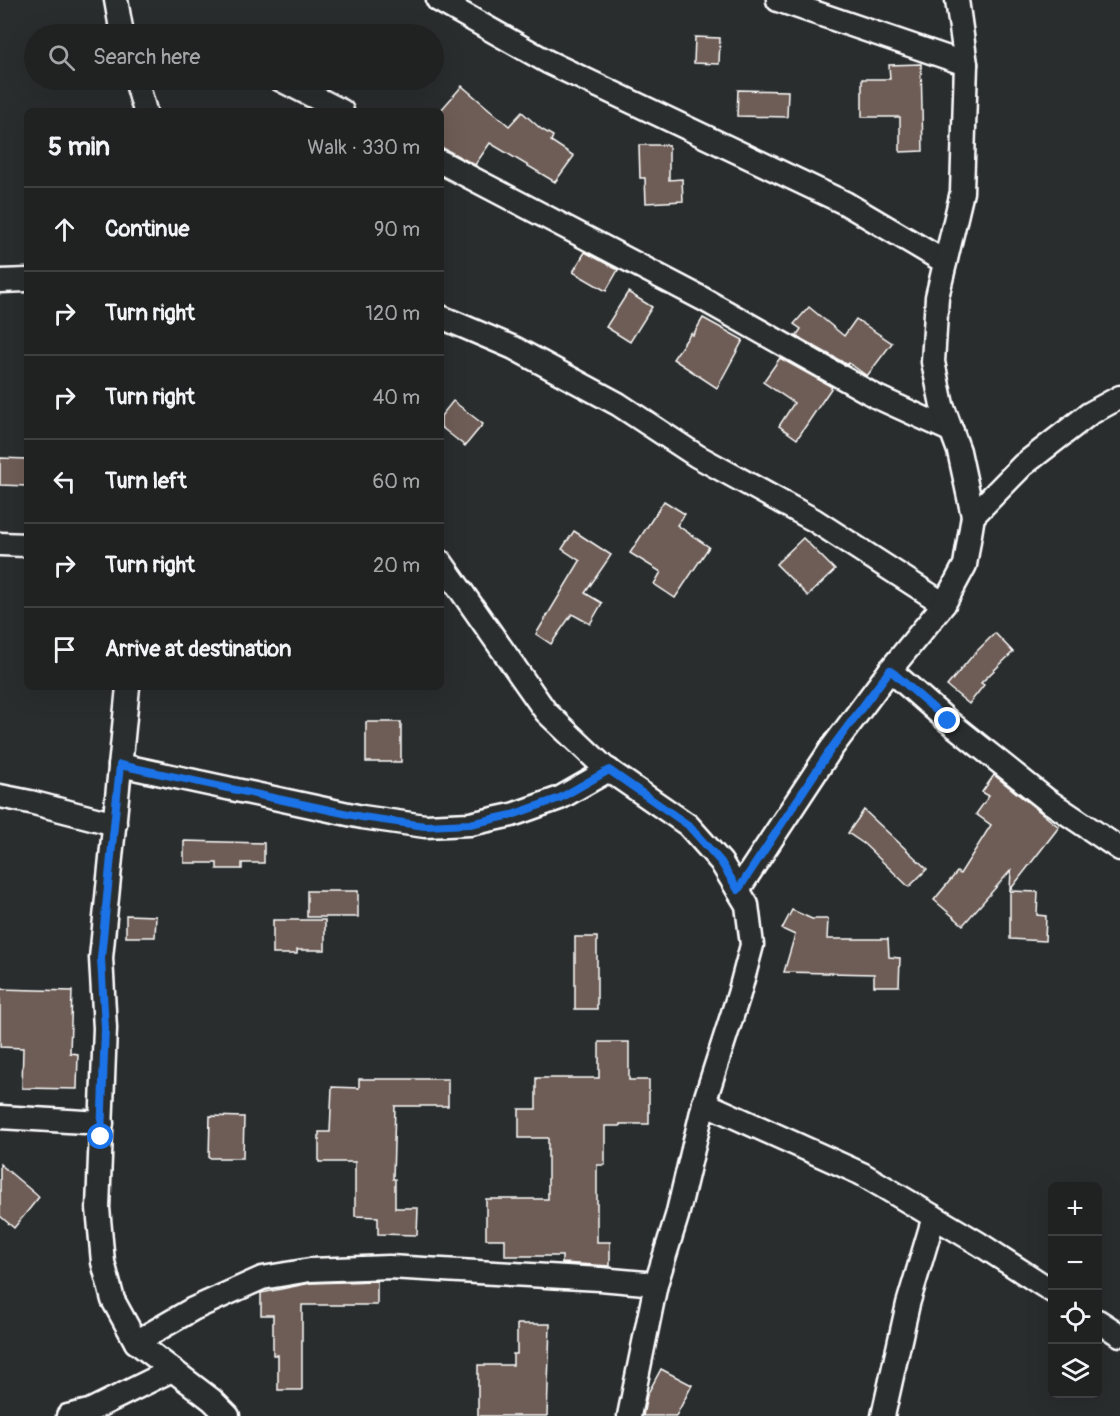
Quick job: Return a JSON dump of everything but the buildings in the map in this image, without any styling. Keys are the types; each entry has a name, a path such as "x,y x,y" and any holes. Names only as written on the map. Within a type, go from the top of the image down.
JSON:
{"street":[{"path":"116,0 120,24"},
{"path":"438,0 548,63 844,203 945,262"},
{"path":"778,0 966,64"},
{"path":"738,890 831,749 890,670 944,604 965,566 973,516 959,451 942,405 933,362 937,297 962,192 966,64 957,0"},
{"path":"139,90 144,108"},
{"path":"301,90 336,108"},
{"path":"444,164 703,299 877,398 952,431"},
{"path":"0,281 24,280"},
{"path":"444,318 514,348 618,404 697,456 814,519 944,604"},
{"path":"973,516 1023,465 1089,414 1120,397"},
{"path":"0,544 24,544"},
{"path":"444,566 546,712 609,770 688,825 721,862 747,905 752,945 739,994 704,1103 677,1216 656,1284 629,1416"},
{"path":"890,670 948,721 1047,800 1120,849"},
{"path":"128,690 101,958 105,1028 98,1208 103,1262 113,1300 136,1342 212,1400 228,1416"},
{"path":"120,765 362,817 425,826 470,824 512,815 560,798 609,770"},
{"path":"0,796 115,824"},
{"path":"704,1103 862,1174 1051,1290"},
{"path":"0,1117 102,1123"},
{"path":"883,1416 908,1304 934,1217"},
{"path":"136,1342 193,1309 262,1278 310,1270 389,1268 656,1284"},
{"path":"1102,1324 1120,1335"},
{"path":"68,1416 89,1411 172,1370"}],"route":[{"path":"101,1137 105,1028 101,958 120,765 362,817 425,826 470,824 512,815 560,798 609,770 688,825 721,862 738,890 831,749 890,670 948,721"}]}
